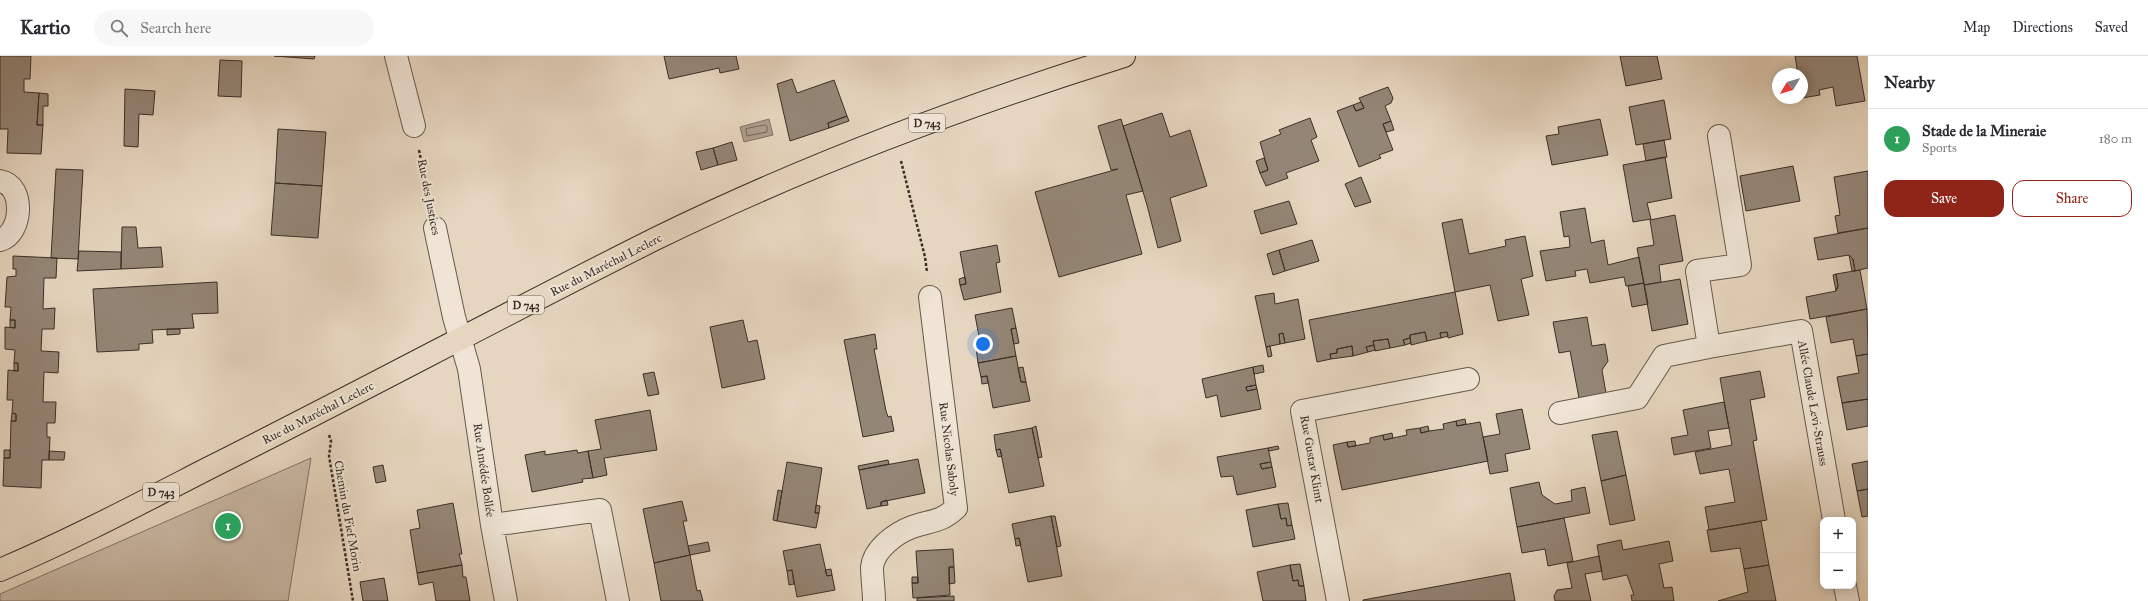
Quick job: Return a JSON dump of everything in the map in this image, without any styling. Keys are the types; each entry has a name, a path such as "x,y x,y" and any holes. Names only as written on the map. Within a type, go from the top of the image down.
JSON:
{"main road":[{"name":"Rue du Maréchal Leclerc","path":"0,570 114,516 321,412 658,238 796,174 894,135 1030,85 1124,56"}],"street":[{"path":"396,56 414,126"},
{"path":"1709,347 1697,271 1740,265 1719,136"},
{"path":"0,181 6,182 13,187 18,196 16,227 9,236 0,240"},
{"name":"Rue des Justices","path":"435,228 454,318 461,339"},
{"name":"Rue Nicolas Saboly","path":"874,601 872,566 880,549 892,537 912,527 946,518 956,508 930,297"},
{"name":"Allée Claude Levi-Strauss","path":"1560,412 1637,398 1664,356 1801,331 1833,517"},
{"name":"Rue Amédée Bollée","path":"461,339 469,369 492,526 506,601"},
{"name":"Rue Gustav Klimt","path":"1338,601 1302,411 1468,379"},
{"path":"492,526 600,510 618,601"},
{"path":"1846,589 1848,601"}],"path":[{"name":"Rue des Justices","path":"414,126 435,228"},
{"path":"894,135 925,257 930,297"},
{"name":"Chemin du Fief Morin","path":"321,412 331,441 329,456 353,601"}],"shaded area":[{"path":"311,458 288,601 0,601 0,594"}],"water":[{"path":"769,119 773,135 744,142 740,127"}],"building":[{"path":"0,56 31,56 30,79 24,79 24,92 39,93 37,125 43,125 41,154 7,153 8,129 0,129"},
{"path":"274,56 315,56 314,59"},
{"path":"664,56 736,56 739,69 720,73 719,68 669,79"},
{"path":"1620,56 1657,56 1662,79 1626,86"},
{"path":"1795,56 1857,56 1865,101 1836,106 1833,87 1819,90 1820,95 1808,97 1808,68 1797,68"},
{"path":"220,60 242,61 241,97 218,96"},
{"path":"792,79 797,93 834,80 847,116 828,123 829,128 790,141 777,84"},
{"path":"1388,87 1393,98 1391,103 1385,106 1391,121 1383,124 1393,150 1379,155 1381,158 1359,167 1337,111 1353,105 1356,111 1364,108 1359,98"},
{"path":"125,89 155,91 153,115 139,114 138,147 124,146"},
{"path":"39,93 48,94 48,106 43,106 43,125 37,125"},
{"path":"1664,100 1671,139 1636,145 1629,107"},
{"path":"1361,102 1364,108 1356,111 1353,105"},
{"path":"1162,113 1170,137 1190,130 1207,186 1170,198 1181,241 1158,248 1147,205 1123,126"},
{"path":"847,116 849,121 829,128 828,123"},
{"path":"1310,118 1317,137 1311,140 1319,161 1286,173 1288,178 1266,186 1260,173 1268,170 1260,142 1281,134 1279,130"},
{"path":"1121,119 1143,191 1126,195 1142,254 1059,277 1035,192 1118,169 1111,170 1098,126"},
{"path":"1600,119 1608,155 1552,165 1546,136 1559,134 1558,127"},
{"path":"1391,121 1394,130 1386,132 1383,124"},
{"path":"278,129 326,132 322,186 275,183"},
{"path":"1664,140 1667,157 1646,161 1643,144"},
{"path":"732,142 737,160 718,165 713,148"},
{"path":"713,148 718,165 701,170 696,152"},
{"path":"1665,157 1672,198 1647,203 1651,219 1633,222 1623,165"},
{"path":"1264,158 1268,170 1260,173 1256,161"},
{"path":"1793,166 1800,201 1746,211 1740,176"},
{"path":"56,169 83,170 78,259 51,258"},
{"path":"1868,171 1868,228 1838,233 1835,216 1840,215 1834,177"},
{"path":"1361,177 1371,202 1355,207 1345,184"},
{"path":"275,183 322,186 318,238 271,235"},
{"path":"1289,201 1297,224 1261,234 1254,211"},
{"path":"1585,208 1591,243 1604,240 1608,265 1639,257 1644,283 1626,286 1624,277 1590,283 1587,269 1575,271 1576,276 1546,281 1540,251 1570,247 1569,236 1564,237 1560,212"},
{"path":"1675,215 1683,261 1659,265 1661,282 1644,285 1637,248 1654,245 1650,220"},
{"path":"1462,219 1469,254 1506,246 1505,240 1525,236 1533,276 1521,279 1529,315 1498,321 1490,285 1455,292 1442,223"},
{"path":"122,227 136,227 138,248 161,247 163,267 121,269"},
{"path":"1868,228 1868,268 1855,271 1853,259 1849,255 1818,260 1814,238"},
{"path":"1312,240 1319,261 1285,271 1279,250"},
{"path":"997,245 1000,262 996,263 1001,292 964,300 960,285 966,284 960,252"},
{"path":"1279,250 1285,271 1273,275 1267,254"},
{"path":"79,251 121,252 121,269 77,271"},
{"path":"1849,255 1853,259 1855,271 1852,271"},
{"path":"13,256 57,258 56,278 44,278 43,309 55,308 54,329 42,329 41,351 59,352 58,373 44,372 43,402 56,402 55,423 47,423 47,437 50,437 49,460 42,460 41,488 3,486 4,458 10,458 11,421 16,421 16,414 12,413 13,400 7,400 8,370 18,371 18,363 14,363 15,350 5,349 5,327 15,328 15,320 10,320 11,307 5,307 7,277 16,276 16,269 13,269"},
{"path":"1860,270 1867,309 1810,319 1806,297 1836,291 1838,286 1836,274"},
{"path":"1836,274 1838,286 1836,291 1833,275"},
{"path":"965,277 966,284 960,285 959,279"},
{"path":"1680,279 1688,324 1652,331 1644,285"},
{"path":"217,282 218,313 192,314 194,328 152,330 153,343 139,344 139,350 97,352 93,289"},
{"path":"1644,283 1648,304 1632,307 1628,286"},
{"path":"1455,292 1463,334 1448,338 1447,332 1440,333 1441,338 1427,341 1425,332 1410,335 1410,338 1403,340 1405,345 1390,348 1388,339 1373,341 1374,345 1366,347 1368,352 1353,356 1352,346 1337,349 1337,353 1330,354 1331,359 1317,362 1309,320"},
{"path":"1274,293 1275,304 1298,299 1305,339 1285,343 1283,333 1279,334 1280,344 1266,347 1255,296"},
{"path":"1012,308 1016,328 1011,329 1016,356 978,363 976,348 981,347 975,315"},
{"path":"1867,309 1868,354 1856,356 1853,339 1831,343 1826,317"},
{"path":"1587,317 1592,346 1605,344 1608,361 1602,370 1606,393 1579,398 1570,351 1559,353 1553,322"},
{"path":"10,320 15,320 15,328 10,327"},
{"path":"743,320 748,342 757,340 765,379 722,388 710,327"},
{"path":"1016,328 1019,343 1014,344 1011,329"},
{"path":"167,329 180,329 180,334 167,335"},
{"path":"1425,332 1427,341 1411,345 1410,335"},
{"path":"1447,332 1448,336 1441,338 1440,333"},
{"path":"1283,333 1285,343 1280,344 1279,334"},
{"path":"875,334 877,349 874,349 886,411 888,417 891,416 894,431 863,437 844,340"},
{"path":"1410,338 1411,343 1405,345 1403,340"},
{"path":"1388,339 1390,348 1375,351 1373,341"},
{"path":"980,341 981,347 976,348 974,342"},
{"path":"1374,345 1375,350 1368,352 1366,347"},
{"path":"1270,346 1272,356 1268,357 1266,347"},
{"path":"1352,346 1353,356 1331,359 1330,354 1337,353 1337,349"},
{"path":"1868,354 1868,399 1842,403 1837,377 1859,373 1856,356"},
{"path":"1016,356 1021,382 1026,382 1030,401 993,408 987,376 981,377 978,363"},
{"path":"14,363 18,363 18,371 14,371"},
{"path":"1263,365 1264,372 1254,374 1253,367"},
{"path":"1023,367 1026,382 1021,382 1018,368"},
{"path":"1253,367 1256,385 1246,387 1247,391 1257,389 1261,409 1221,417 1217,395 1206,398 1202,379"},
{"path":"1760,371 1765,397 1750,400 1757,440 1753,441 1767,520 1709,530 1705,507 1735,502 1729,469 1700,474 1695,452 1732,445 1720,378"},
{"path":"654,372 659,394 648,396 643,374"},
{"path":"987,376 988,383 982,384 981,377"},
{"path":"1256,385 1257,389 1247,391 1246,387"},
{"path":"1868,399 1868,426 1847,430 1842,403"},
{"path":"1724,402 1729,428 1708,431 1711,448 1674,455 1671,438 1688,435 1683,410"},
{"path":"1522,409 1530,449 1505,454 1508,471 1490,474 1483,437 1500,434 1496,414"},
{"path":"650,410 657,450 604,458 607,475 593,478 588,451 601,449 595,420"},
{"path":"12,413 16,414 16,421 11,421"},
{"path":"1465,419 1466,424 1457,426 1456,421"},
{"path":"1456,421 1457,426 1480,422 1488,461 1342,490 1333,445 1347,442 1348,447 1370,443 1370,438 1383,435 1384,440 1407,435 1406,430 1420,428 1421,433 1444,429 1443,424"},
{"path":"1036,426 1042,457 1038,458 1032,428"},
{"path":"1428,426 1429,431 1421,433 1420,428"},
{"path":"1032,428 1044,486 1009,493 1000,449 996,450 994,435"},
{"path":"1617,431 1626,475 1601,481 1592,435"},
{"path":"1392,433 1393,438 1384,440 1383,435"},
{"path":"1355,441 1356,446 1348,447 1347,442"},
{"path":"1278,446 1279,449 1269,451 1268,448"},
{"path":"1268,448 1271,462 1260,464 1262,469 1272,467 1276,487 1237,495 1233,476 1221,477 1217,457"},
{"path":"1000,449 1002,456 998,457 996,450"},
{"path":"4,450 10,450 10,458 4,458"},
{"path":"577,450 578,453 588,451 593,478 582,479 583,482 532,492 525,455 545,451 545,455"},
{"path":"49,451 65,452 64,460 49,460"},
{"path":"918,459 925,493 881,502 881,506 867,509 859,470"},
{"path":"888,460 889,464 859,470 858,466"},
{"path":"1868,461 1868,489 1857,491 1852,464"},
{"path":"787,462 822,468 815,513 819,513 816,528 777,521"},
{"path":"1271,462 1272,467 1262,469 1260,464"},
{"path":"383,465 386,481 376,483 373,467"},
{"path":"1626,475 1635,520 1610,525 1601,481"},
{"path":"1539,482 1542,495 1555,504 1572,501 1571,490 1585,487 1590,513 1517,527 1510,488"},
{"path":"1868,489 1868,516 1862,517 1857,491"},
{"path":"778,490 782,491 777,521 773,520"},
{"path":"887,500 888,505 881,506 881,502"},
{"path":"682,501 687,521 683,521 690,555 654,563 643,509"},
{"path":"453,503 462,554 459,554 462,565 417,573 410,530 420,528 417,510"},
{"path":"1288,503 1292,525 1287,526 1286,518 1281,519 1278,504"},
{"path":"1278,504 1281,519 1286,518 1287,526 1292,525 1295,539 1253,547 1246,510"},
{"path":"816,505 820,506 819,513 815,513"},
{"path":"1051,516 1055,516 1061,546 1057,547"},
{"path":"1051,516 1062,576 1028,582 1019,538 1015,539 1012,524"},
{"path":"1564,518 1573,561 1548,566 1545,549 1522,553 1517,527"},
{"path":"1761,521 1769,565 1744,569 1740,548 1711,552 1707,530"},
{"path":"1019,538 1021,545 1016,546 1015,539"},
{"path":"1621,540 1623,550 1669,541 1673,561 1659,564 1664,588 1672,587 1674,601 1632,601 1631,595 1634,595 1627,575 1603,580 1597,545"},
{"path":"708,542 710,551 690,555 688,546"},
{"path":"820,544 827,576 832,575 835,590 797,597 792,570 787,571 783,551"},
{"path":"953,549 954,567 949,567 950,595 913,598 912,583 918,583 916,551"},
{"path":"690,555 697,591 700,590 703,601 661,601 654,563"},
{"path":"1599,556 1602,571 1585,574 1591,601 1555,601 1554,596 1557,590 1572,588 1567,563"},
{"path":"1300,564 1304,586 1299,586 1298,580 1293,581 1290,565"},
{"path":"462,565 463,577 466,577 470,601 436,601 433,582 419,585 417,573"},
{"path":"1290,565 1293,581 1298,580 1299,586 1304,586 1306,601 1263,601 1257,572"},
{"path":"1769,565 1776,601 1718,601 1748,592 1744,569"},
{"path":"949,567 954,567 955,583 949,584"},
{"path":"831,569 832,575 827,576 825,570"},
{"path":"792,570 794,584 789,585 787,571"},
{"path":"1510,573 1515,601 1363,601 1363,600"},
{"path":"912,577 918,577 918,583 912,583"},
{"path":"384,578 388,601 363,601 360,582"},
{"path":"954,596 954,601 917,601 917,598"}],"place":[{"name":"Stade de la Mineraie","path":"228,526"}]}
